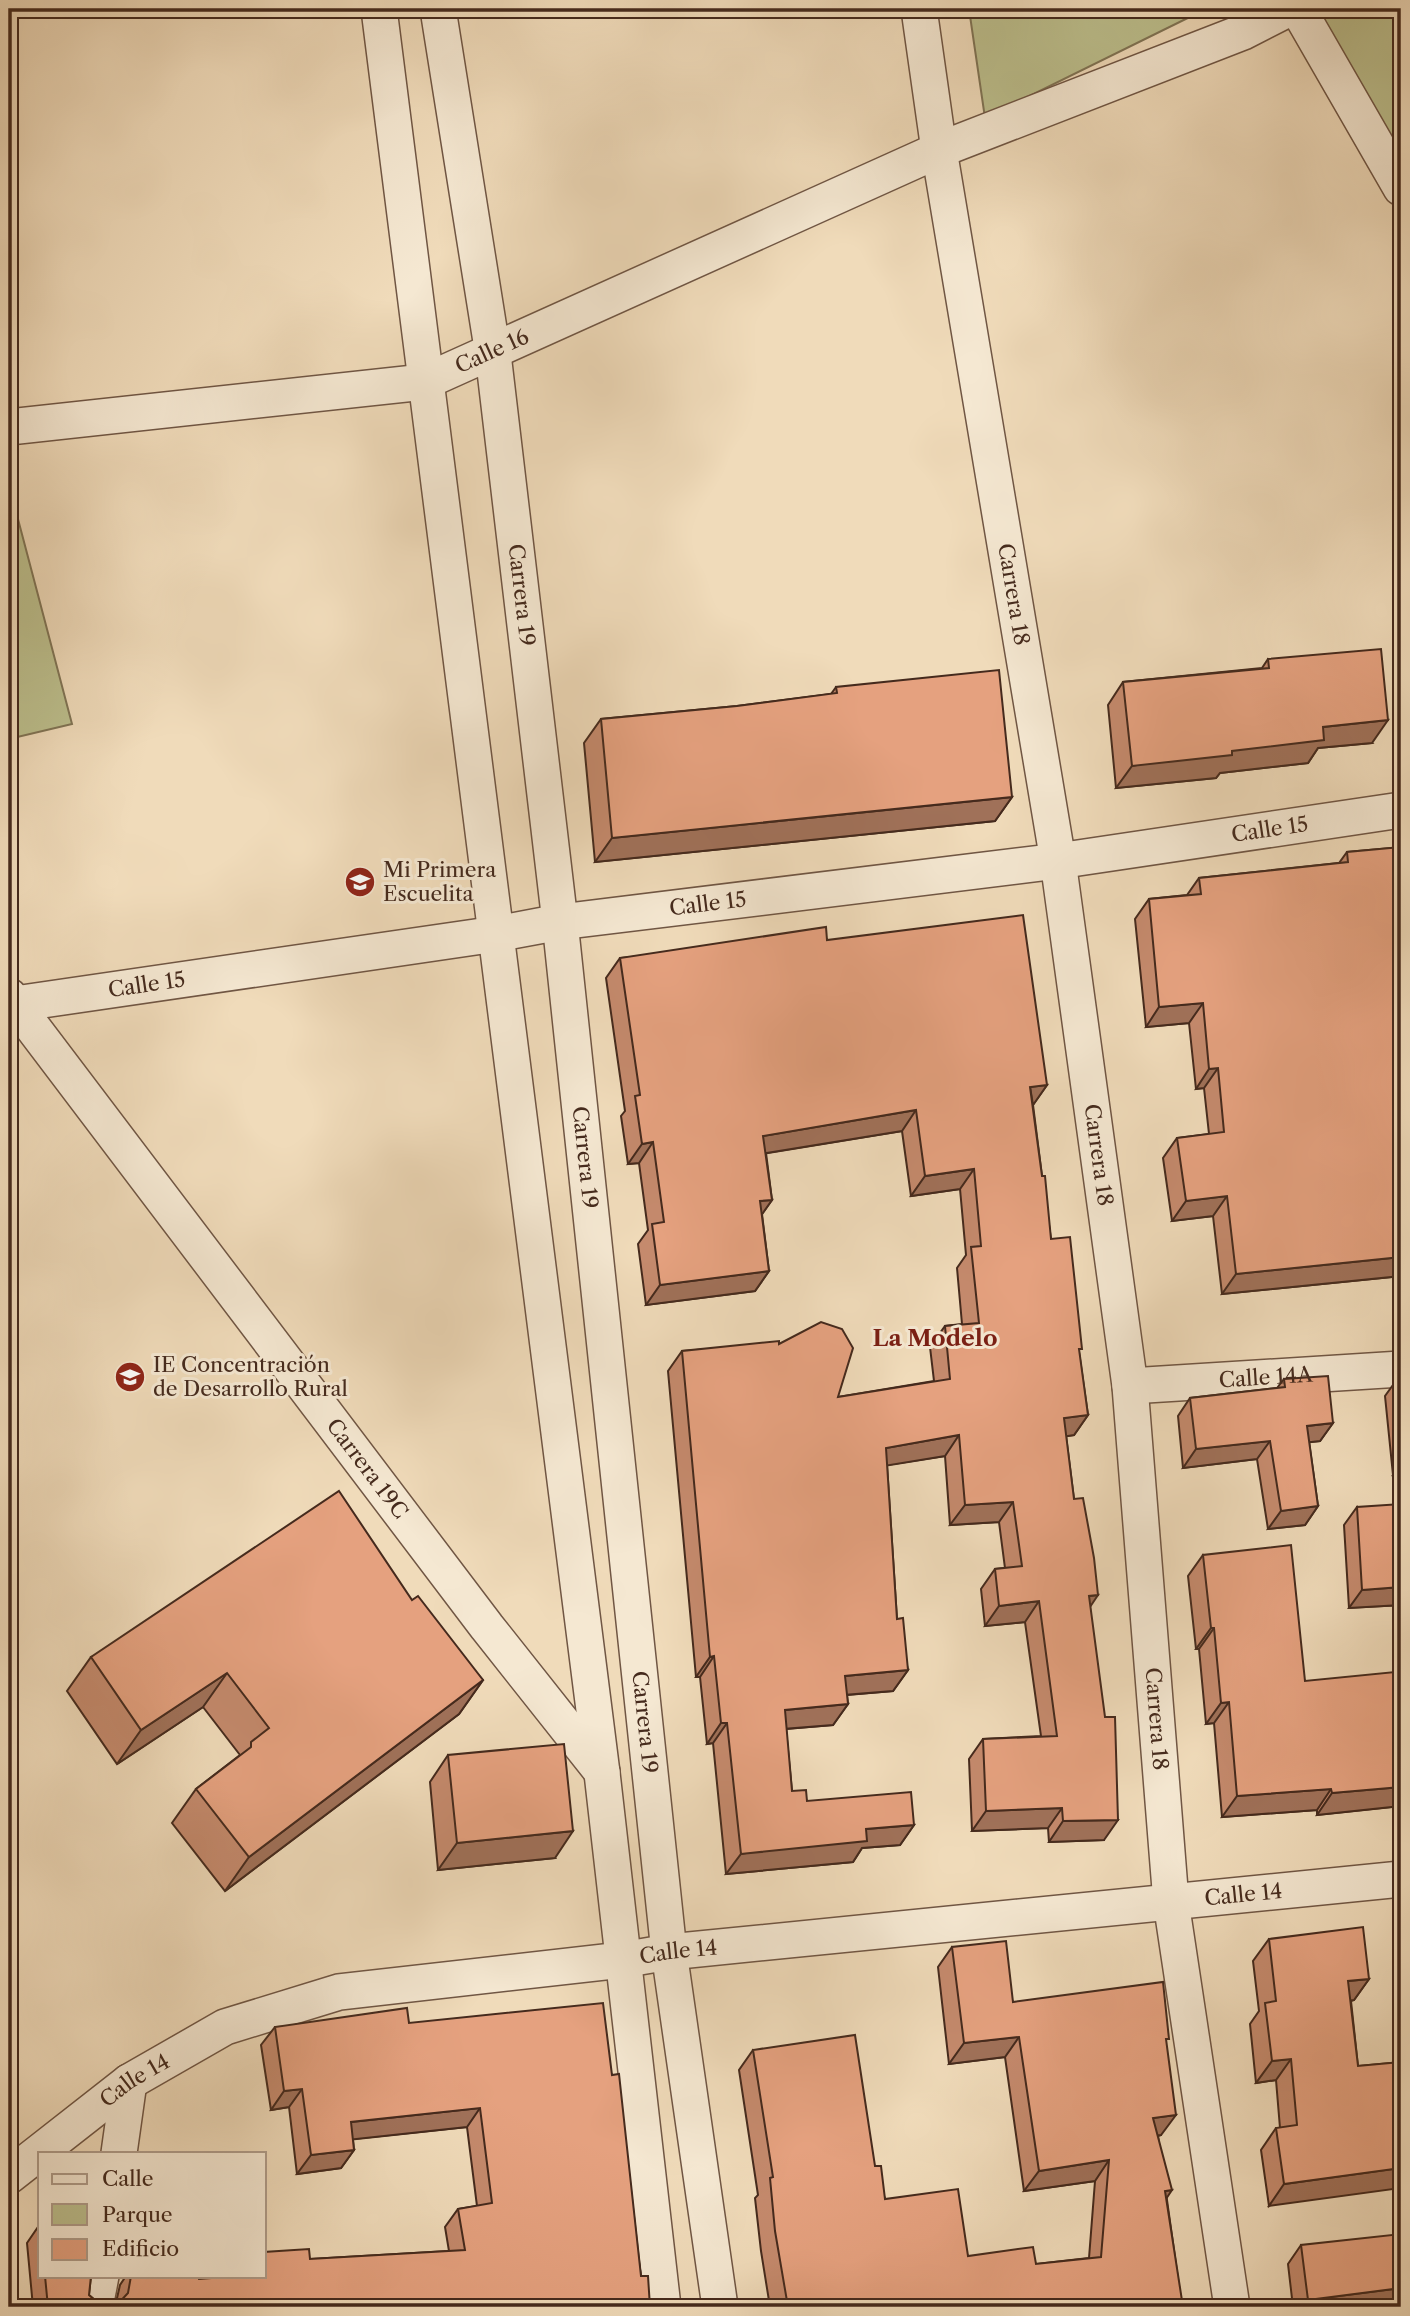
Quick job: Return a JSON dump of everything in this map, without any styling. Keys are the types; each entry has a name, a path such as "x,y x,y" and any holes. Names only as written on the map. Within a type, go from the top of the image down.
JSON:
{"street":[{"path":"379,9 424,382 602,1773 663,2307"},
{"name":"Carrera 19","path":"438,9 493,354 560,922 669,1952 720,2307"},
{"name":"Carrera 18","path":"919,9 939,150 1058,861 1130,1386 1171,1902 1232,2307"},
{"name":"Calle 16","path":"9,427 424,382 493,354 939,150 1243,32 1288,9"},
{"path":"1298,9 1401,188"},
{"name":"Calle 15","path":"12,1000 496,934 560,922 1058,861 1401,810"},
{"name":"Carrera 19C","path":"12,1000 487,1627 602,1773"},
{"name":"Calle 14A","path":"1130,1386 1401,1369"},
{"name":"Calle 14","path":"40,2152 129,2082 225,2027 339,1992 622,1960 669,1952 1401,1879"},
{"path":"119,2152 129,2082"},
{"name":"Calle 14","path":"9,2176 38,2153"},
{"path":"95,2307 102,2278"}],"green space":[{"path":"969,9 1206,9 985,118"},
{"path":"1284,9 1401,9 1401,208"},
{"path":"9,485 72,724 9,739"}],"building":[{"path":"1381,649 1388,720 1323,727 1324,740 1232,751 1232,755 1132,766 1123,682 1269,668 1268,659"},
{"path":"999,670 1012,797 612,838 601,719 737,706 837,693 836,687"},
{"path":"1401,847 1401,1257 1236,1274 1227,1196 1186,1201 1177,1138 1224,1132 1218,1068 1209,1069 1203,1003 1159,1007 1149,899 1201,894 1199,878 1348,862 1347,852"},
{"path":"1023,915 1047,1085 1030,1087 1042,1176 1045,1176 1051,1239 1070,1237 1082,1349 1079,1349 1088,1415 1064,1418 1074,1499 1083,1498 1094,1558 1098,1595 1089,1596 1105,1717 1115,1717 1118,1820 1063,1821 1062,1808 986,1811 983,1739 1057,1736 1039,1601 999,1606 995,1569 1022,1566 1013,1502 965,1505 959,1435 886,1448 897,1619 903,1618 908,1670 845,1676 848,1704 785,1710 792,1791 806,1790 807,1801 911,1792 914,1825 866,1829 867,1841 741,1854 727,1723 721,1723 714,1656 710,1657 682,1351 779,1341 779,1344 821,1322 842,1329 853,1348 838,1397 950,1379 945,1326 979,1323 971,1247 981,1246 974,1169 925,1176 916,1110 763,1136 772,1200 760,1201 769,1271 660,1285 652,1224 664,1222 653,1142 642,1144 635,1096 640,1095 620,958 826,927 827,940"},
{"path":"1328,1376 1333,1423 1307,1426 1318,1506 1281,1511 1270,1441 1196,1449 1190,1398 1285,1387 1284,1379"},
{"path":"1401,1377 1401,1413 1398,1378"},
{"path":"339,1491 412,1600 418,1596 483,1680 249,1857 196,1789 251,1747 251,1742 269,1728 227,1673 141,1730 91,1657"},
{"path":"1401,1504 1401,1587 1362,1590 1357,1507"},
{"path":"1291,1545 1305,1681 1395,1672 1397,1688 1401,1688 1401,1787 1332,1793 1331,1789 1237,1796 1229,1702 1221,1703 1214,1628 1211,1628 1203,1555"},
{"path":"564,1744 573,1831 457,1843 448,1755"},
{"path":"1363,1927 1369,1979 1348,1981 1358,2066 1401,2062 1401,2168 1284,2184 1276,2128 1297,2125 1291,2059 1272,2061 1265,2003 1276,2001 1269,1939"},
{"path":"1006,1941 1013,2002 1163,1982 1169,2039 1166,2039 1176,2115 1153,2118 1172,2190 1165,2191 1183,2307 788,2307 775,2231 770,2178 773,2177 753,2050 855,2035 875,2166 881,2166 885,2199 958,2189 968,2256 1033,2247 1036,2264 1101,2257 1109,2160 1039,2171 1019,2037 964,2043 952,1947"},
{"path":"603,2003 612,2075 619,2074 641,2276 648,2276 650,2307 115,2307 128,2293 131,2278 266,2278 266,2252 309,2249 310,2259 465,2250 458,2209 492,2203 480,2108 351,2122 354,2150 311,2155 302,2089 284,2091 275,2027 407,2008 409,2023"},
{"path":"1401,2234 1401,2288 1308,2300 1301,2245"},
{"path":"45,2278 91,2278 89,2295 103,2307 48,2307"}],"place":[{"name":"Mi Primera Escuelita","path":"360,882"},
{"name":"IE Concentración de Desarrollo Rural","path":"130,1377"}],"district":[{"name":"La Modelo","path":"935,1338"}]}
